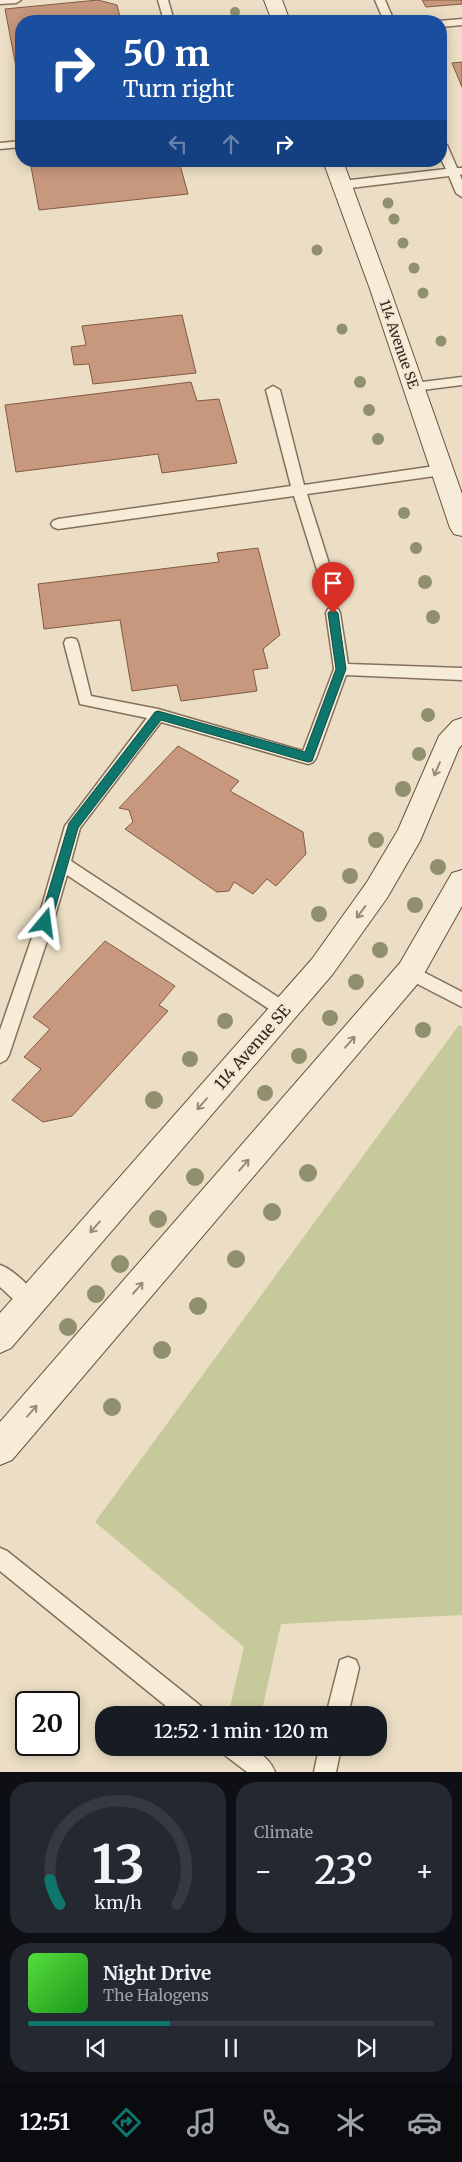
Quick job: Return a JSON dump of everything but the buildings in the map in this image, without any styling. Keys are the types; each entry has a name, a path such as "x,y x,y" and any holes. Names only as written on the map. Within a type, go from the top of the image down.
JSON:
{"main road":[{"path":"273,0 279,15"},
{"name":"114 Avenue SE","path":"335,167 462,528"},
{"name":"114 Avenue SE","path":"0,1337 322,966 377,890 410,833 448,743 462,728"},
{"path":"0,1448 410,972 462,881"}],"lane":[{"path":"0,2 16,0"},
{"path":"163,0 167,15"},
{"path":"380,0 386,15"},
{"path":"447,23 462,22"},
{"path":"0,146 15,145"},
{"path":"447,154 457,172 462,193"},
{"path":"342,186 457,172"},
{"path":"414,387 462,382"},
{"path":"274,390 299,490 325,573"},
{"path":"58,524 442,470"},
{"path":"71,643 85,700 158,715 308,758 341,669 333,613"},
{"path":"341,669 462,674"},
{"path":"0,1055 45,923 73,826 158,715"},
{"path":"62,863 284,1010"},
{"path":"410,972 462,1000"},
{"path":"0,1274 30,1302"},
{"path":"0,1558 183,1706"},
{"path":"340,1706 348,1668"},
{"path":"244,1756 264,1772"},
{"path":"325,1772 328,1756"}],"green space":[{"path":"459,1025 462,1026 462,1615 281,1624 263,1706 230,1706 244,1647 95,1522"}],"route":[{"path":"45,923 73,826 158,715 308,758 341,669 333,613"}]}
